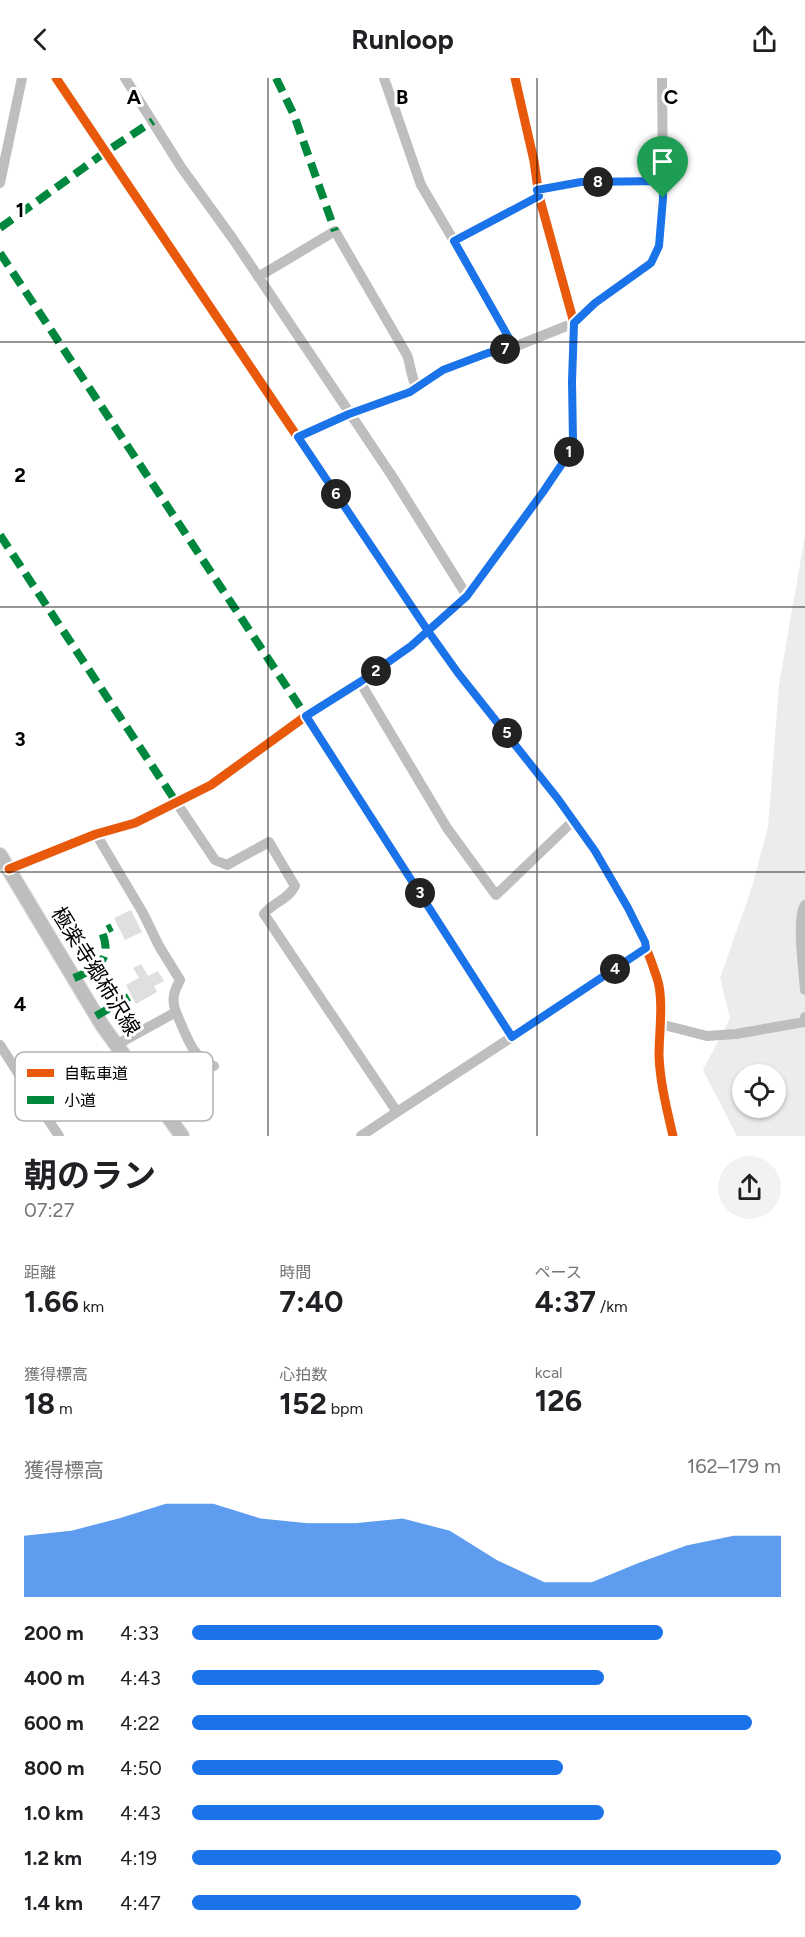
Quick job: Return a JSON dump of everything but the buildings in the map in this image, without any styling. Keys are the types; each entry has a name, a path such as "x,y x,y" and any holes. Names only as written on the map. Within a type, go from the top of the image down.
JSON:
{"main road":[{"name":"極楽寺郷柿沢線","path":"0,855 102,1025 121,1052"},
{"name":"極楽寺郷柿沢線","path":"171,1121 182,1136"}],"street":[{"path":"0,183 22,78"},
{"path":"56,78 428,631 605,866 628,908 658,981 659,1057 664,1096 673,1136"},
{"path":"125,78 181,167 258,277 450,566 467,596"},
{"path":"384,78 421,185 514,347"},
{"path":"9,869 96,834 135,823 211,786 306,716 360,682 428,631 467,596 568,455 573,442 574,323 538,193 534,161 515,78"},
{"path":"298,437 349,414 410,392 443,370 488,353 514,347 574,323 595,303 651,263 659,246 663,181 662,78"},
{"path":"454,241 538,193 581,182 663,181"},
{"path":"258,277 335,231 407,355 417,388"},
{"path":"360,682 447,828 496,895 573,821"},
{"path":"306,716 512,1037"},
{"path":"176,802 215,860 227,865 270,842 295,886 292,892 267,909 264,914 397,1112"},
{"path":"96,834 180,980 173,992 173,1006 196,1052"},
{"path":"805,906 802,910 801,925 805,990"},
{"path":"361,1136 646,948"},
{"path":"116,1045 176,1012"},
{"path":"660,1024 707,1036 736,1034 804,1022 805,1017"},
{"path":"0,1045 15,1068"},
{"path":"49,1121 59,1136"}],"shaded area":[{"path":"805,535 805,1136 737,1136 703,1070 730,1018 720,978 751,890 768,827 779,685"}],"marked path":[{"path":"276,78 294,115 335,231"},
{"path":"0,228 153,121"},
{"path":"0,253 306,716"},
{"path":"0,535 176,802"},
{"path":"74,978 90,971 101,962 106,950 102,932 112,927"},
{"path":"96,1016 129,997"}],"cycle path":[{"path":"56,78 428,631 556,797 587,839 614,883 638,929 659,986 661,1006 659,1055 664,1096 673,1136"},
{"path":"9,869 96,834 135,823 211,785 306,716 411,646 467,596 568,455 573,442 574,323 539,196 534,161 515,78"}],"route":[{"path":"663,198 659,246 651,263 595,303 574,323 573,442 568,455 543,492 467,596 428,631 411,646 306,716 512,1037 646,948 645,942 595,851 558,799 458,673 428,631 298,437 349,414 410,392 443,370 488,353 514,347 454,241 539,196 537,190 581,182 663,181 663,198"}]}
